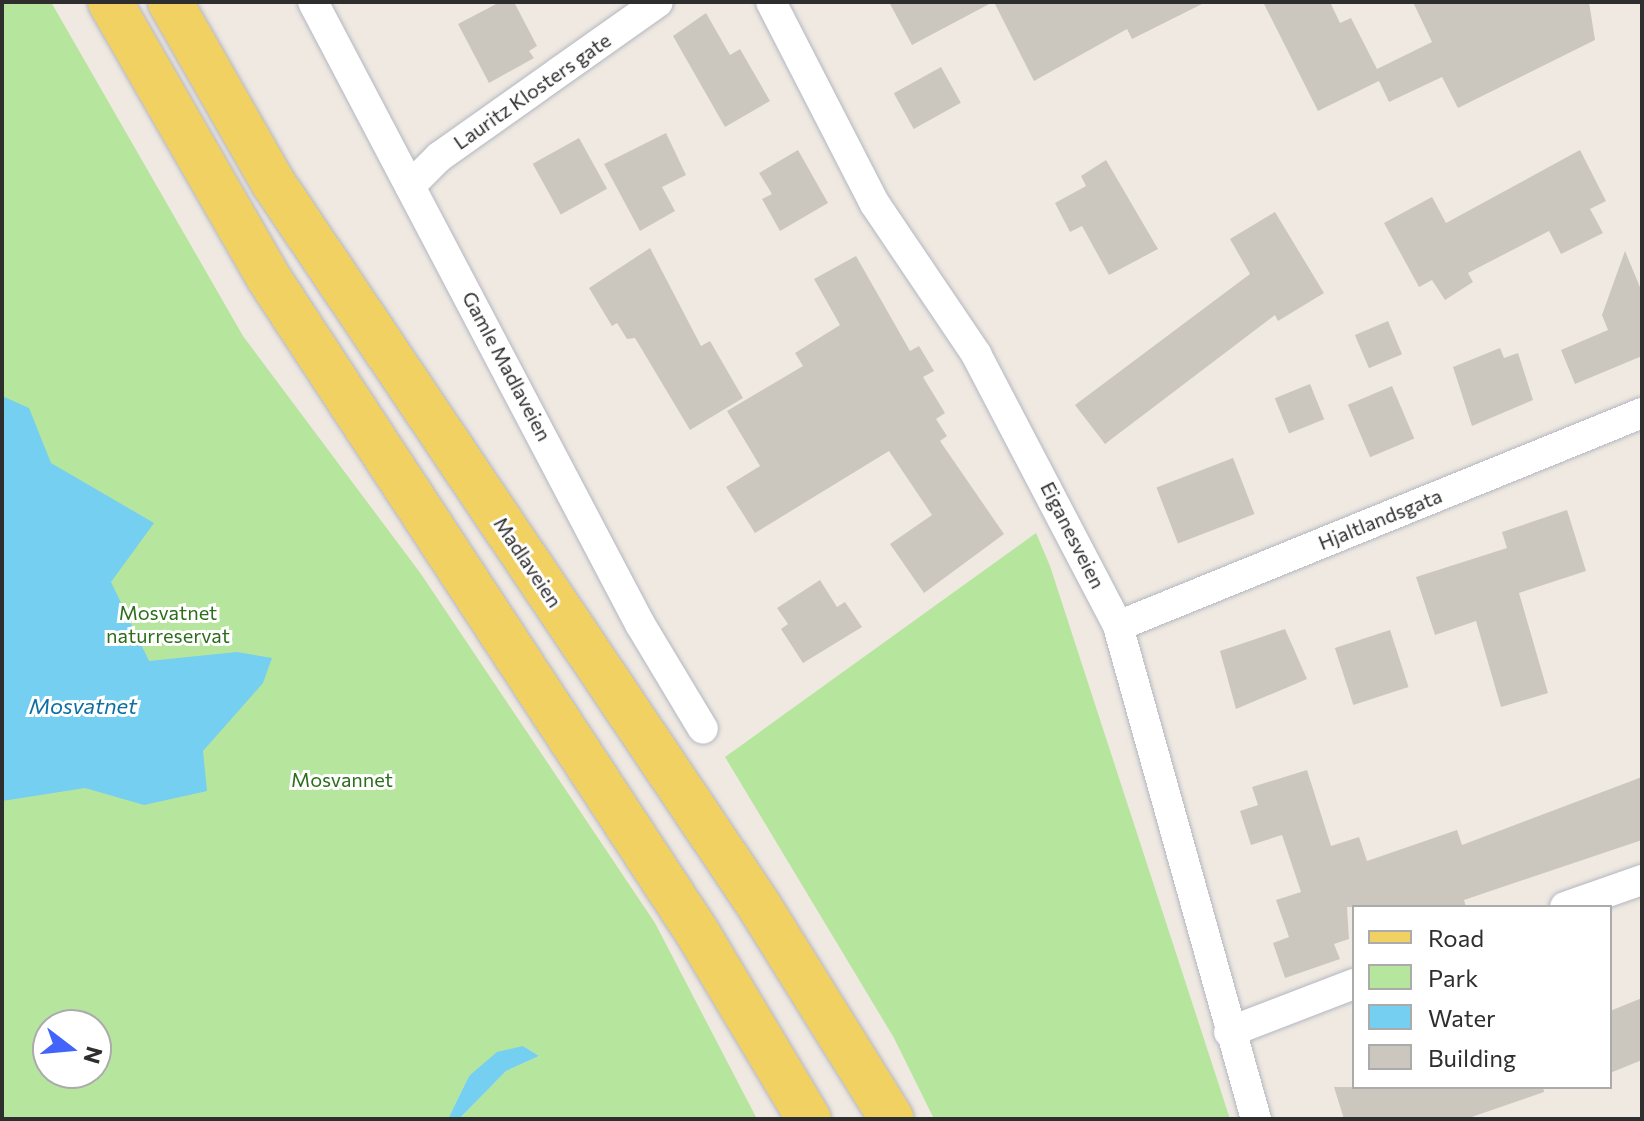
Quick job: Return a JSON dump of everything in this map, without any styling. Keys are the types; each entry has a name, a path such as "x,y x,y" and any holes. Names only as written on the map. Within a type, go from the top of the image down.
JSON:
{"main road":[{"path":"110,2 270,280 697,932 809,1119"},
{"name":"Madlaveien","path":"170,2 274,184 766,917 892,1119"}],"street":[{"name":"Gamle Madlaveien","path":"313,2 640,624 703,729"},
{"name":"Lauritz Klosters gate","path":"410,186 439,157 658,2"},
{"name":"Eiganesveien","path":"771,2 875,204 976,354 1118,626 1229,1032 1256,1119"},
{"name":"Hjaltlandsgata","path":"1118,626 1642,413"},
{"path":"1571,905 1642,880"},
{"path":"1229,1032 1352,985"}],"green space":[{"path":"2,2 51,2 243,336 421,574 655,923 757,1119 459,1119 506,1071 539,1056 523,1046 469,1076 448,1119 2,1119"},
{"path":"1036,533 1050,566 1230,1119 934,1119 894,1038 725,757"}],"water":[{"name":"Mosvatnet","path":"2,396 29,408 51,463 154,523 111,582 149,661 237,652 272,658 263,683 203,751 207,791 144,805 85,788 2,801"},
{"path":"523,1046 539,1056 506,1071 459,1119 448,1119 469,1076 497,1052"}],"building":[{"path":"500,2 514,2 537,46 529,51 534,58 489,83 458,24"},
{"path":"889,2 993,2 912,45"},
{"path":"994,2 1206,2 1132,39 1127,29 1034,81"},
{"path":"1263,2 1330,2 1340,23 1351,18 1377,69 1432,42 1413,2 1589,2 1595,40 1458,108 1442,77 1389,102 1379,81 1318,111"},
{"path":"706,13 730,55 740,49 770,101 725,127 673,36"},
{"path":"941,67 961,103 914,129 894,93"},
{"path":"666,133 686,175 662,187 675,211 640,231 604,164"},
{"path":"579,138 607,189 561,214 533,164"},
{"path":"798,150 828,203 780,231 762,199 772,194 759,173"},
{"path":"1580,150 1606,201 1590,209 1603,233 1561,254 1549,231 1468,273 1473,282 1445,300 1432,280 1419,287 1384,223 1432,197 1446,223"},
{"path":"1106,160 1158,249 1109,275 1082,226 1070,232 1055,203 1086,186 1081,176"},
{"path":"1275,212 1324,293 1278,321 1275,315 1105,444 1075,405 1250,274 1230,239"},
{"path":"650,248 701,346 710,341 743,398 690,430 635,338 627,339 617,323 612,326 589,288"},
{"path":"1625,251 1642,292 1642,356 1575,384 1561,350 1608,330 1602,315"},
{"path":"856,256 910,351 919,346 934,371 923,377 945,413 936,419 947,436 940,441 1004,534 924,593 890,544 932,515 889,451 755,533 726,487 760,466 727,411 803,366 795,353 840,325 814,279"},
{"path":"1388,321 1402,354 1369,368 1355,335"},
{"path":"1500,348 1504,358 1518,353 1533,400 1472,426 1453,367"},
{"path":"1310,384 1324,419 1289,433 1275,398"},
{"path":"1392,386 1414,438 1370,457 1348,405"},
{"path":"1233,458 1255,514 1178,543 1156,487"},
{"path":"1567,510 1586,571 1519,593 1548,693 1501,707 1476,621 1435,635 1416,577 1507,548 1502,532"},
{"path":"820,580 837,607 845,602 862,627 803,663 781,629 788,624 777,608"},
{"path":"1285,629 1307,679 1236,709 1220,651"},
{"path":"1390,630 1409,687 1353,705 1335,648"},
{"path":"1307,770 1331,846 1359,837 1367,861 1457,830 1462,845 1642,777 1642,840 1464,900 1465,905 1352,905 1347,907 1349,939 1334,944 1340,959 1285,978 1273,943 1289,937 1276,900 1301,892 1282,835 1251,845 1240,811 1258,805 1252,787"},
{"path":"1642,998 1642,1060 1612,1072 1612,1010"},
{"path":"1334,1087 1543,1089 1544,1092 1466,1119 1344,1119"}],"park label":[{"name":"Mosvatnet naturreservat","path":"168,624"},
{"name":"Mosvannet","path":"342,779"}]}
